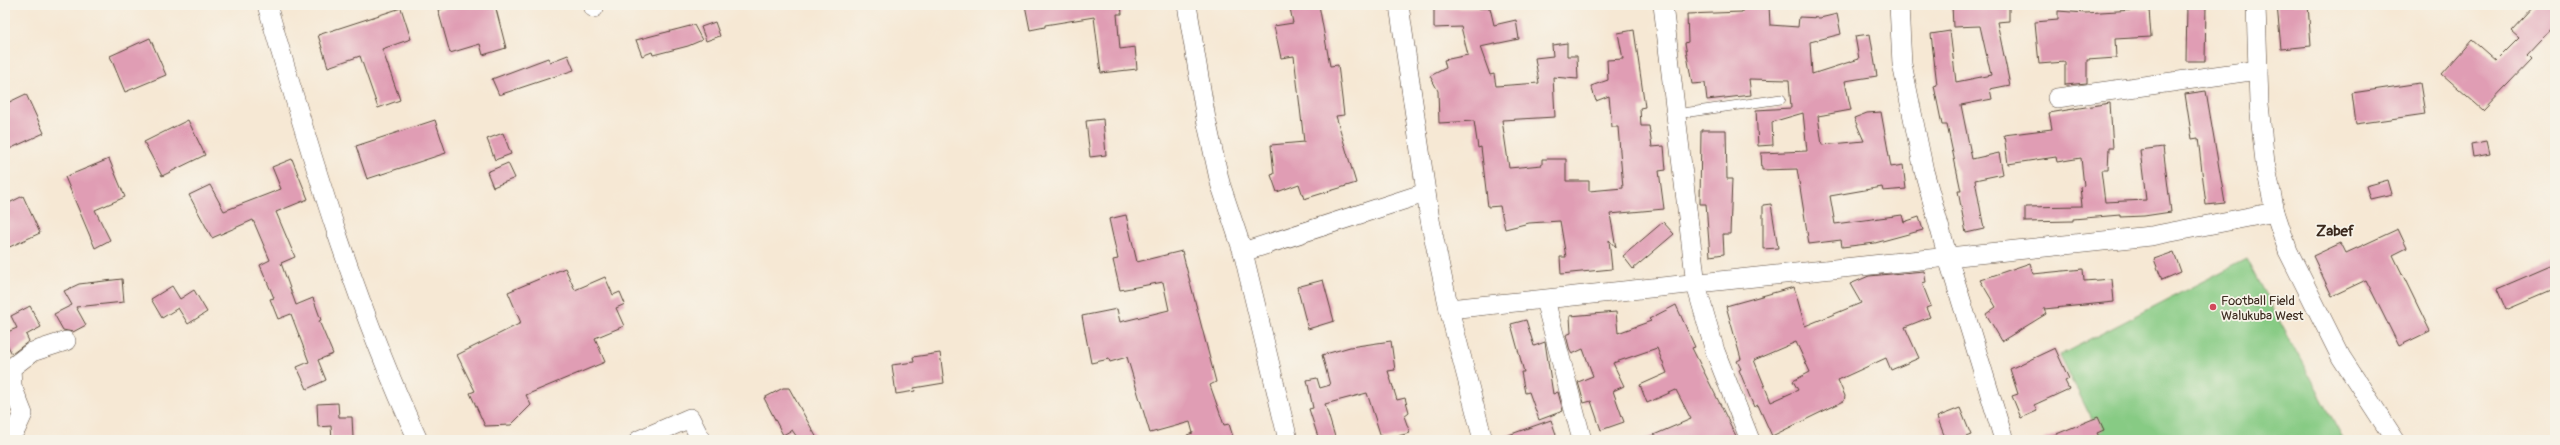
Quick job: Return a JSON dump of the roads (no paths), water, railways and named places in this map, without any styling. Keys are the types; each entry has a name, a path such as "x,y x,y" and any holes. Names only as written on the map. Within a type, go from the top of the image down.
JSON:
{"street":[{"path":"267,5 307,142 342,248 387,374 418,440"},
{"path":"1187,5 1209,134 1220,183 1243,252 1288,440"},
{"path":"1399,5 1425,193 1449,309 1483,440"},
{"path":"1663,5 1696,285 1715,351 1750,440"},
{"path":"1898,5 1902,64 1910,112 1948,258 2004,440"},
{"path":"2256,5 2258,70 2264,163 2275,212 2288,251 2341,357 2395,440"},
{"path":"2057,98 2258,70"},
{"path":"1243,252 1425,193"},
{"path":"1449,309 1696,285 2151,236 2275,212"},
{"path":"1545,300 1582,440"},
{"path":"5,434 16,429 23,414 12,386 11,368 32,352 66,341"},
{"path":"639,440 690,418 701,440"}],"lane":[{"path":"1676,114 1781,99"}],"place":[{"name":"Football Field Walukuba West","path":"2213,307"}],"district":[{"name":"Zabef","path":"2335,231"}]}
